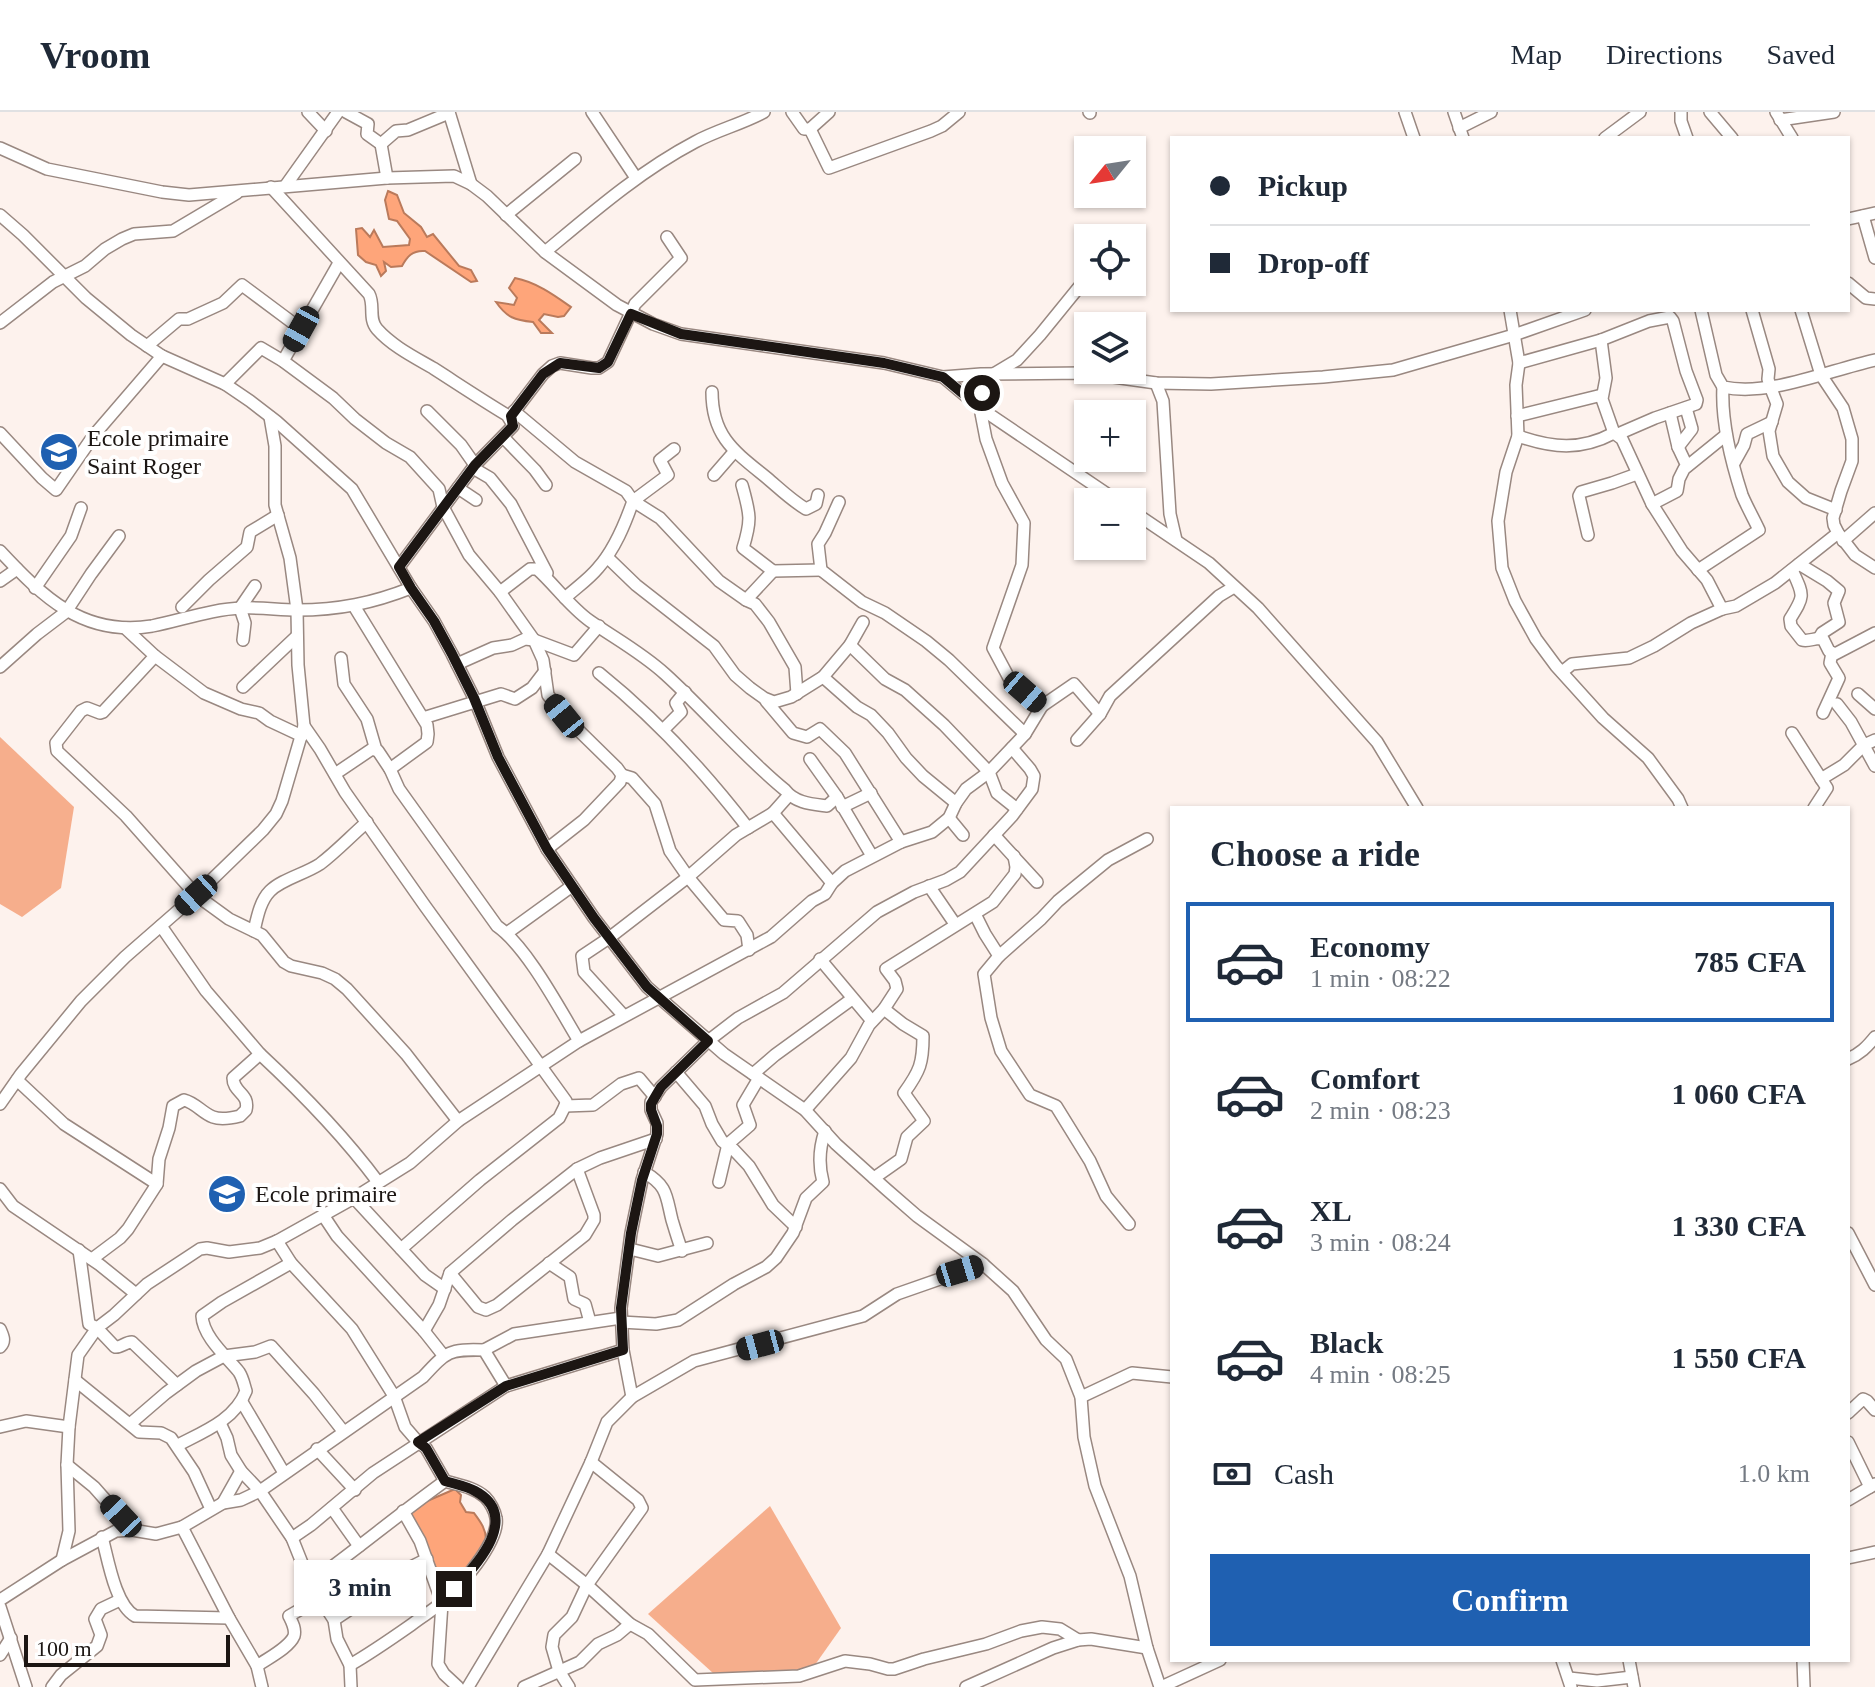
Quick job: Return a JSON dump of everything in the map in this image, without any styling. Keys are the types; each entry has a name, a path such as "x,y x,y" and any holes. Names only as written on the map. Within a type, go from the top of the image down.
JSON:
{"street":[{"path":"308,112 326,131"},
{"path":"286,185 338,112"},
{"path":"346,112 368,124 367,134 381,144 387,178"},
{"path":"381,144 396,131 408,130 449,112 471,184"},
{"path":"592,112 636,178"},
{"path":"545,252 636,178 739,118 764,112"},
{"path":"792,112 804,129 810,129 829,112"},
{"path":"810,129 829,168 931,131 959,112"},
{"path":"1405,112 1413,136"},
{"path":"1454,112 1461,133 1491,112"},
{"path":"1608,136 1640,112"},
{"path":"1681,112 1686,136"},
{"path":"1710,112 1730,136"},
{"path":"1791,136 1778,116 1834,112"},
{"path":"0,148 47,169 189,195 286,185 454,176 471,184 545,252 631,314 681,334 884,363 943,377 1085,373 1188,385 1348,375 1393,370 1514,335 1579,312"},
{"path":"506,215 575,159"},
{"path":"271,187 359,282 371,298 373,322 377,328 401,348 507,415 513,426"},
{"path":"0,323 53,282 85,266 122,239 134,234 173,231 241,191"},
{"path":"1869,214 1875,258"},
{"path":"0,215 109,317 162,356 225,384 270,417 352,489 434,621 475,702 498,757 547,849 609,938 647,987 708,1041 805,1110 836,1144 917,1216 983,1264 1013,1291 1046,1340 1066,1359 1081,1397 1084,1437 1095,1486 1130,1576 1147,1648 1161,1687 1216,1662"},
{"path":"513,426 511,416 514,411 552,366 560,363 599,368 608,362 635,304 649,288 686,262 667,237"},
{"path":"283,361 339,263"},
{"path":"147,346 179,319 188,319 223,303 242,285 301,329"},
{"path":"1850,285 1866,298 1875,299"},
{"path":"1042,706 1009,678 993,648 1022,565 1024,523 1002,483 986,439 980,408 984,386 992,375 1017,360 1074,293"},
{"path":"1510,312 1519,363 1516,385 1518,436 1506,472 1498,521 1502,568 1515,601 1536,639 1603,718 1648,758 1681,806"},
{"path":"1698,570 1759,530 1743,497 1726,435 1723,387 1716,375 1701,312"},
{"path":"1753,312 1777,404 1769,431 1773,456 1788,482 1806,498 1836,510"},
{"path":"1802,312 1821,375 1843,408 1852,439 1852,461 1833,518 1834,525 1855,555 1875,568"},
{"path":"1518,436 1541,443 1580,446 1686,408 1696,404 1697,400 1670,317 1519,363"},
{"path":"1601,340 1606,378 1602,395 1616,434 1652,504 1682,551 1707,580 1722,609"},
{"path":"225,384 261,348 333,398 386,443 410,457 439,489 443,507 469,555 534,640 543,660 548,695 622,775 632,778 655,804 670,851 724,920 738,921 747,935 749,950"},
{"path":"0,433 56,490 94,435 162,356"},
{"path":"1723,387 1758,389 1875,360"},
{"path":"943,377 980,408 1098,488"},
{"path":"1156,383 1163,401 1170,514 1176,540"},
{"path":"712,392 712,405 720,433 734,452 792,501 806,509 816,504 818,495"},
{"path":"1517,416 1602,395"},
{"path":"1678,447 1692,429 1686,408"},
{"path":"427,411 461,445 474,467 490,478 511,504 552,584"},
{"path":"514,411 575,462 626,491 633,501 660,518 719,581 755,604 795,667 797,694"},
{"path":"1670,413 1678,447 1687,466"},
{"path":"0,1104 81,1001 263,830 282,801 303,731 297,610 290,558 274,495 275,446 270,417"},
{"path":"1734,463 1747,434 1772,422"},
{"path":"399,567 474,467 513,426"},
{"path":"1652,504 1677,491 1679,479 1687,466 1726,435"},
{"path":"503,437 546,485"},
{"path":"565,598 587,580 607,557 625,525 633,501 668,475 660,460 674,449"},
{"path":"714,475 734,452"},
{"path":"1588,535 1579,496 1581,492 1637,474"},
{"path":"742,485 750,514 743,548 773,571 821,570 862,602 885,613 926,641 1025,734"},
{"path":"458,488 476,500"},
{"path":"821,570 818,544 839,502"},
{"path":"35,588 71,536 81,508"},
{"path":"1562,672 1572,664 1629,658 1691,623 1736,606 1775,583 1875,513"},
{"path":"182,607 247,547 250,532 278,515"},
{"path":"1146,520 1209,563 1282,633 1377,742 1416,806"},
{"path":"0,667 66,612 119,536"},
{"path":"0,551 35,588 66,612 125,628 240,608 297,610 354,606 411,588"},
{"path":"607,557 636,585 714,646 735,675 764,698 793,733 807,737 820,729 845,753 901,842"},
{"path":"1795,567 1827,581 1839,591 1834,603 1839,622 1819,638 1809,641 1802,640 1791,626 1790,619 1802,600 1795,567"},
{"path":"500,592 534,568 537,569 578,611 645,657 685,692 746,756 789,795 804,803 827,806 871,793"},
{"path":"0,581 17,569"},
{"path":"746,600 773,571"},
{"path":"240,608 255,586"},
{"path":"1077,740 1100,714 1110,696 1219,596 1234,587"},
{"path":"354,606 427,725 427,742 390,769"},
{"path":"240,608 245,623 243,640"},
{"path":"764,698 774,702 791,697 823,677 850,645 863,622"},
{"path":"457,664 493,648 525,639 574,655 599,626"},
{"path":"125,628 155,656 204,693 259,713 270,721 303,731 566,1101 559,1118 480,1180 401,1249"},
{"path":"1832,653 1875,633"},
{"path":"243,687 297,636"},
{"path":"1819,638 1832,653 1830,663 1839,678 1823,713"},
{"path":"850,645 885,679 905,690 944,725 989,772 997,793 1017,809"},
{"path":"155,656 103,712 87,708 81,711 55,747 126,816 196,895 229,919 268,940 284,962 322,973 347,989 406,1054 458,1121"},
{"path":"341,658 344,684 367,719 376,750 390,769 406,802 497,926 507,933 539,976 579,1041"},
{"path":"423,718 501,694 515,699 532,688 545,671"},
{"path":"599,673 663,730 715,785 748,828"},
{"path":"823,677 857,707 871,715 923,776 956,803"},
{"path":"62,1560 69,1531 67,1465 78,1355 97,1328 147,1284 202,1248 229,1252 260,1248 277,1241 410,1163 458,1121 579,1041 771,937 812,901 825,894 845,871 901,842 932,832 949,818 966,789 989,772 1025,734 1042,706 1074,684 1100,714"},
{"path":"663,730 681,712 676,703 685,692"},
{"path":"1858,694 1875,709"},
{"path":"1837,704 1870,743 1875,766"},
{"path":"1792,733 1827,788 1815,806"},
{"path":"1821,779 1870,743"},
{"path":"632,1397 623,1350 621,1308 631,1233 644,1172 656,1139 657,1126 650,1106 655,1097 661,1087 708,1041 738,1018 783,993 877,912 960,872 1032,789 1034,776 1012,748"},
{"path":"335,774 372,749 376,750"},
{"path":"810,759 872,856"},
{"path":"547,849 584,820 620,782 622,775"},
{"path":"624,1016 584,972 582,956 688,877 736,835 773,813 789,795"},
{"path":"773,813 832,883"},
{"path":"949,818 963,835"},
{"path":"254,931 263,901 271,890 321,863 367,822"},
{"path":"994,835 1037,882"},
{"path":"1129,1224 1106,1196 1090,1161 1056,1106 1030,1095 1001,1051 991,1018 984,974 1058,901 1108,860 1147,839"},
{"path":"805,1110 851,1058 872,1021 884,1009 897,987 886,969 993,902 1015,874 1014,856"},
{"path":"507,933 572,886"},
{"path":"929,886 955,924"},
{"path":"975,914 999,956"},
{"path":"161,926 206,991 260,1054 301,1092 345,1140 378,1182"},
{"path":"820,959 872,1021"},
{"path":"719,1182 728,1144 750,1125 743,1105 756,1076 775,1055 852,999"},
{"path":"874,1178 901,1159 907,1137 924,1121 904,1093 923,1059 923,1036 884,1009"},
{"path":"1850,1058 1872,1046"},
{"path":"92,1259 128,1229 157,1184 159,1159 173,1106 184,1100 216,1118 240,1116 246,1110 246,1101 235,1087 233,1078 260,1054"},
{"path":"676,1072 703,1104 722,1141 749,1166 773,1205 796,1227"},
{"path":"565,1106 593,1105 621,1084 639,1078 655,1097"},
{"path":"17,1080 64,1124 157,1184"},
{"path":"0,1600 62,1560 116,1531 156,1534 182,1527 217,1506 260,1491 423,1377 443,1355 458,1349 484,1350 514,1334 590,1322 621,1320 656,1324 687,1315 776,1258 796,1227 806,1198 823,1182 819,1150 825,1131"},
{"path":"424,1331 439,1305 450,1273 577,1169 656,1139"},
{"path":"450,1273 478,1307 486,1310 497,1305 585,1235 594,1220 591,1202 577,1169"},
{"path":"644,1172 657,1180 665,1191 682,1251"},
{"path":"0,1189 13,1206 92,1259 136,1294"},
{"path":"354,1198 425,1275 445,1289"},
{"path":"323,1215 337,1236 443,1355"},
{"path":"1850,1237 1875,1285"},
{"path":"277,1241 291,1263 352,1329 394,1396 405,1427 426,1448 445,1481 473,1489 484,1496 497,1520 486,1551 442,1603 350,1665"},
{"path":"630,1249 656,1256 707,1243"},
{"path":"79,1250 89,1324 115,1347 132,1342 177,1385"},
{"path":"178,1445 220,1423 242,1402 246,1391 243,1379 202,1323 202,1316 291,1263"},
{"path":"549,1263 570,1277 574,1299 585,1304 590,1322"},
{"path":"468,1687 548,1554 607,1422 632,1397 694,1361 863,1316 897,1294 983,1264"},
{"path":"0,1329 4,1338 0,1347"},
{"path":"130,1424 196,1371 224,1356 255,1352 271,1346 343,1431"},
{"path":"484,1350 506,1386"},
{"path":"292,1538 373,1473 506,1386 623,1350"},
{"path":"1081,1397 1132,1373 1170,1377"},
{"path":"75,1380 139,1432 169,1436 217,1506"},
{"path":"1850,1411 1863,1399 1875,1410"},
{"path":"242,1402 284,1473"},
{"path":"0,1427 26,1421 69,1427"},
{"path":"220,1423 231,1455 292,1538 310,1583 334,1620 337,1639 350,1665 351,1687"},
{"path":"1850,1446 1872,1486 1850,1499"},
{"path":"317,1449 355,1490"},
{"path":"569,1687 559,1671 552,1647 554,1635 572,1617 587,1585 642,1508 638,1500 591,1462"},
{"path":"67,1465 94,1487 132,1530"},
{"path":"217,1506 241,1471"},
{"path":"310,1583 445,1481"},
{"path":"332,1508 359,1546"},
{"path":"403,1511 420,1541 442,1603 438,1664 458,1687"},
{"path":"182,1527 257,1666 262,1687"},
{"path":"102,1537 120,1600 128,1612 135,1616 229,1618"},
{"path":"1850,1558 1875,1552"},
{"path":"548,1554 630,1624 648,1634 696,1684 799,1676 845,1661 894,1669 1036,1628 1060,1629 1078,1640"},
{"path":"334,1620 387,1585 399,1573 427,1559"},
{"path":"257,1666 294,1637 295,1630 289,1616 320,1598"},
{"path":"52,1687 61,1675 97,1646 101,1635 95,1619 101,1609 120,1600"},
{"path":"0,1607 26,1687"},
{"path":"524,1687 580,1662 598,1644 617,1635 630,1624"},
{"path":"0,1655 11,1638"},
{"path":"966,1687 1078,1640 1091,1639 1147,1648"},
{"path":"0,1655 15,1655"},
{"path":"1563,1662 1570,1682 1633,1682 1629,1662"},
{"path":"1803,1662 1804,1687"}],"shaded area":[{"path":"388,191 397,195 404,213 421,227 427,237 433,234 459,266 471,270 477,281 471,282 425,251 410,255 402,266 391,267 384,262 386,271 381,276 376,265 358,255 356,229 362,228 370,237 374,230 383,247 409,245 410,239 397,221 389,219 385,200"},
{"path":"515,278 537,286 571,307 564,316 544,314 539,320 552,333 541,333 533,322 512,317 496,302 514,305 517,298 509,288"},
{"path":"0,737 74,807 61,888 22,917 0,904"},
{"path":"455,1489 461,1495 460,1502 466,1512 474,1513 481,1523 486,1542 475,1562 446,1592 410,1513 411,1508"},
{"path":"770,1506 841,1628 805,1679 714,1674 648,1614"}],"place":[{"name":"Ecole primaire Saint Roger","path":"59,452"},
{"name":"Ecole primaire","path":"227,1194"}],"route":[{"path":"454,1589 486,1551 497,1520 484,1496 473,1489 445,1481 426,1448 418,1442 506,1386 623,1350 621,1308 631,1233 642,1180 657,1134 651,1104 661,1087 708,1041 647,987 594,918 547,849 498,757 452,654 399,567 475,465 513,426 511,416 543,374 560,363 599,368 608,362 631,314 681,334 884,363 943,377 980,408 982,393"}]}
